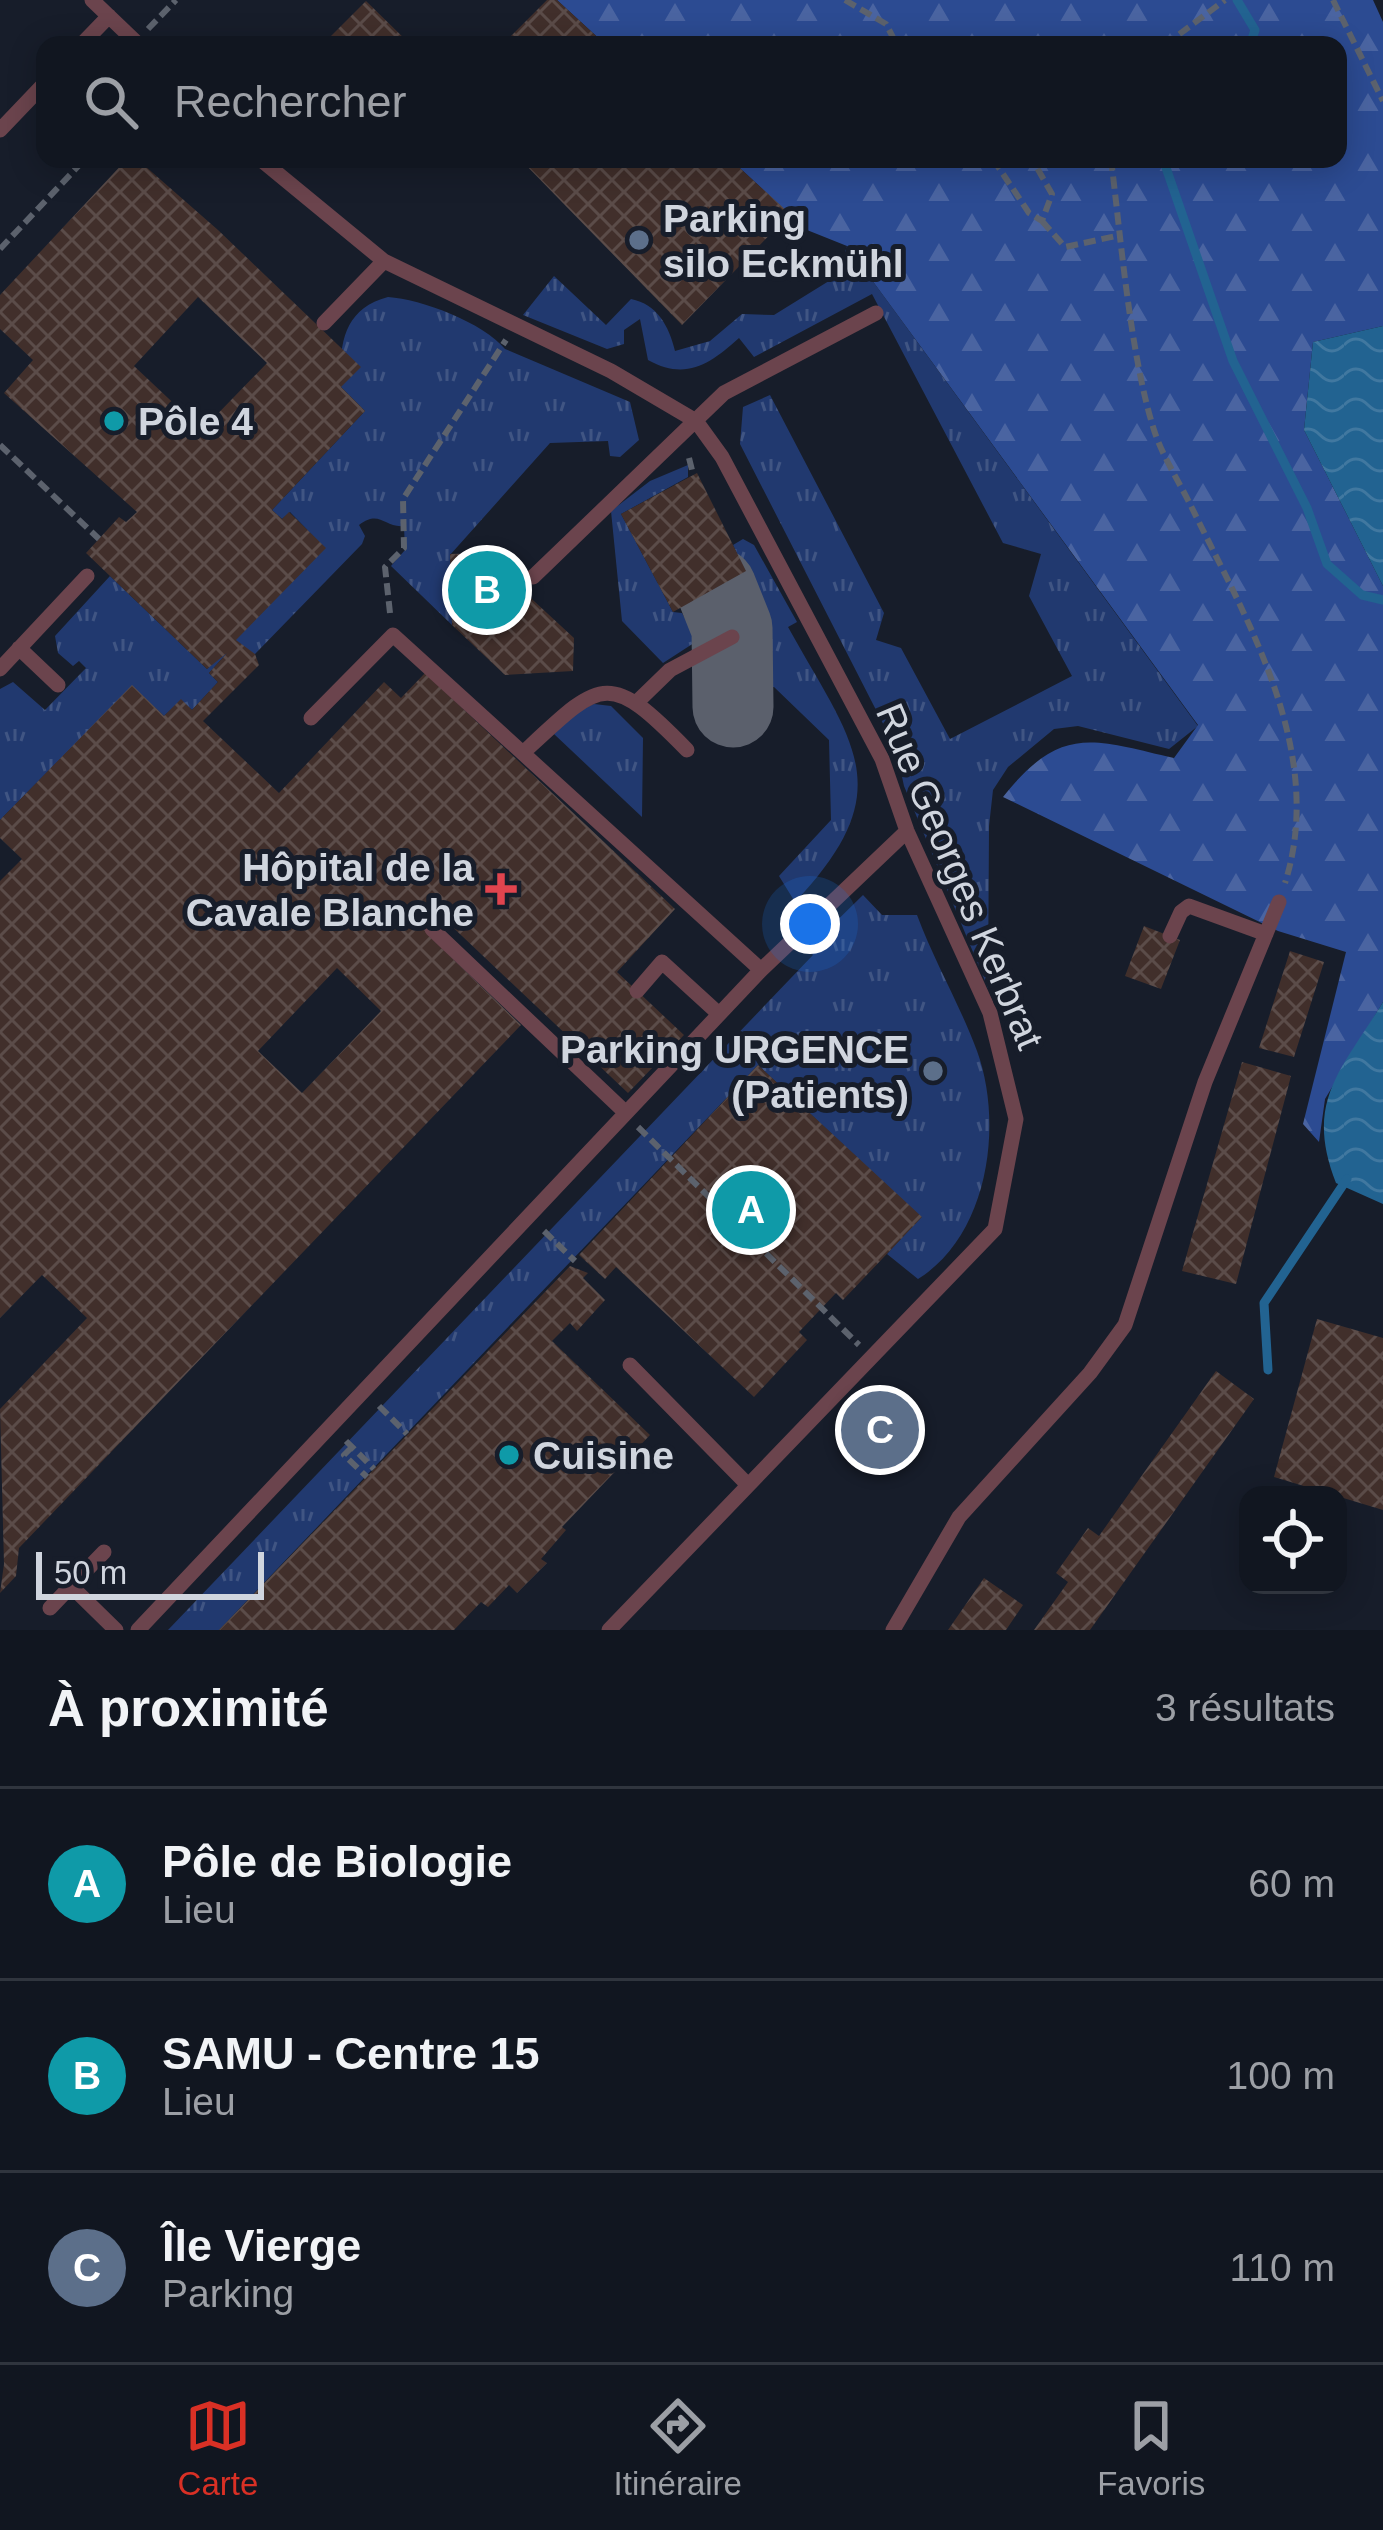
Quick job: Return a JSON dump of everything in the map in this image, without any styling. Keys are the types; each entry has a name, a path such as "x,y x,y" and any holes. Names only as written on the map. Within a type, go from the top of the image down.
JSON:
{"lane":[{"path":"92,0 130,36"},
{"path":"90,36 109,16"},
{"path":"0,130 36,92"},
{"name":"Rue Georges Kerbrat","path":"271,168 384,261 610,371 696,421 722,457 882,759 907,831 990,1013 1016,1119 995,1229 608,1630"},
{"path":"324,323 384,261"},
{"path":"532,578 724,393 876,313"},
{"path":"0,669 87,576"},
{"path":"311,718 393,635 760,970"},
{"path":"637,701 670,670 732,637"},
{"path":"19,648 58,685"},
{"path":"524,752 584,697 617,691 637,701 687,750"},
{"path":"138,1630 760,970 907,831"},
{"path":"893,1630 959,1516 1090,1373 1125,1324 1205,1082 1279,902"},
{"path":"1170,936 1180,911 1189,906 1266,934"},
{"path":"432,929 626,1113"},
{"path":"637,991 662,962 719,1014"},
{"path":"630,1365 746,1483"},
{"path":"50,1608 104,1552"},
{"path":"71,1586 116,1630"}],"path":[{"path":"145,36 176,0"},
{"path":"845,0 886,23 892,36"},
{"path":"1177,36 1225,0"},
{"path":"1333,0 1383,101"},
{"path":"0,249 76,168"},
{"path":"999,168 1029,213 1065,247 1121,235"},
{"path":"1037,168 1052,194 1042,221"},
{"path":"1113,168 1154,430 1266,666 1288,734 1298,789 1293,858 1279,902"},
{"path":"393,635 385,567 404,548 403,499 515,327"},
{"path":"0,445 100,539"},
{"path":"626,1113 870,1356"},
{"path":"528,1216 574,1261"},
{"path":"363,1391 407,1434"},
{"path":"367,1477 344,1455 354,1449 374,1469"}],"green space":[{"path":"557,0 1373,0 1383,22 1383,326 1313,342 1304,430 1383,586 1383,1002 1325,1099 1319,1142 1303,1124 1346,952 1278,931 1003,797 1043,757 1061,748 1099,743 1174,758 1198,725 847,246 807,230 740,168 1347,168 1347,36 596,36"},
{"path":"847,246 1198,726 1169,749 1078,726 1054,729 1008,767 993,790 989,826 988,988 904,786 896,749 740,444 743,407 770,395 884,613 876,640 901,648 950,739 1072,676 1029,596 1041,554 1003,543 872,294 754,357 739,338 707,362 686,369 648,360 640,319 624,330 624,344 607,349 523,315 554,276 606,325 631,299 648,306 665,325 675,351 710,341 742,314 774,315 837,276"},
{"path":"388,297 451,314 505,349 630,402 639,440 620,457 610,456 608,441 550,443 450,555 452,625 391,566 405,550 404,526 377,519 359,525 365,536 362,544 255,654 227,653 209,673 218,682 192,710 181,700 164,716 132,686 0,820 0,689 13,682 45,710 86,668 79,661 73,666 58,653 55,636 110,576 207,669 325,548 290,512 282,519 272,510 365,411 341,387 343,344 361,310"},
{"path":"688,465 688,477 621,514 673,612 682,613 697,641 663,663 622,621 611,511 650,481"},
{"path":"743,539 754,545 797,622 788,627 832,703 856,766 857,796 848,828 828,863 795,902 779,876 831,820 829,740 774,687 764,687 762,606 733,545"},
{"path":"594,704 611,706 643,738 642,817 554,734 576,712"},
{"path":"863,895 882,915 917,915 970,1034 985,1080 989,1144 984,1177 961,1236 942,1260 918,1279 887,1254 921,1217 758,1065 219,1630 168,1630 813,955 808,949"}],"water":[{"path":"1383,326 1383,586 1304,430 1313,342"},
{"path":"1383,1002 1383,1204 1336,1183 1324,1130 1326,1108 1341,1068"}],"building":[{"path":"547,0 557,0 596,36 511,36"},
{"path":"366,1 402,36 331,36"},
{"path":"119,168 147,168 361,367 341,387 365,411 272,510 282,519 289,512 326,548 236,640 255,654 259,665 203,721 279,793 384,682 401,698 425,673 675,909 617,972 684,1035 628,1093 443,918 427,934 521,1025 19,1548 16,1576 0,1593 4,1564 0,1409 87,1318 42,1275 0,1318 0,881 22,859 0,838 0,820 132,685 164,716 181,699 192,710 218,682 209,673 227,653 207,669 86,553 119,517 126,522 137,512 4,393 33,360 0,329 0,295","holes":["198,297 267,363 202,430 134,366","337,968 381,1011 302,1093 258,1051"]},
{"path":"529,168 740,168 790,214 682,325"},
{"path":"697,473 746,571 673,612 621,514"},
{"path":"482,553 574,638 573,671 505,675 452,625 450,554"},
{"path":"1144,926 1180,940 1161,989 1125,976"},
{"path":"1290,951 1324,962 1294,1057 1259,1048"},
{"path":"1242,1062 1291,1076 1236,1284 1182,1271"},
{"path":"758,1065 922,1217 843,1300 836,1293 799,1332 807,1340 754,1397 616,1267 605,1279 579,1255"},
{"name":"Cuisine","path":"570,1266 588,1273 583,1278 605,1300 577,1331 570,1323 552,1341 650,1435 562,1527 566,1530 541,1559 547,1563 517,1593 509,1585 488,1607 481,1602 454,1630 219,1630"},
{"path":"1317,1319 1383,1338 1383,1510 1347,1499 1347,1486 1304,1486 1274,1477"},
{"path":"1216,1371 1254,1399 1090,1630 1034,1630 1068,1582 1056,1573 1088,1528 1099,1536"},
{"path":"984,1578 1023,1605 1006,1630 948,1630"}],"waterway":[{"path":"1237,0 1255,30 1253,36"},
{"path":"1166,168 1233,361 1307,508 1327,564 1362,595 1383,600"},
{"path":"1268,1370 1264,1303 1347,1179"}],"taxiway":[{"path":"716,588 732,628 733,707"}],"place":[{"name":"Parking silo Eckmühl","path":"639,240"},
{"name":"Pôle 4","path":"114,421"},
{"name":"SAMU - Centre 15","path":"487,590"},
{"name":"Hôpital de la Cavale Blanche","path":"501,889"},
{"name":"Parking URGENCE (Patients)","path":"933,1071"},
{"name":"Pôle de Biologie","path":"751,1210"},
{"name":"Île Vierge","path":"880,1430"},
{"name":"Cuisine","path":"509,1455"}]}
